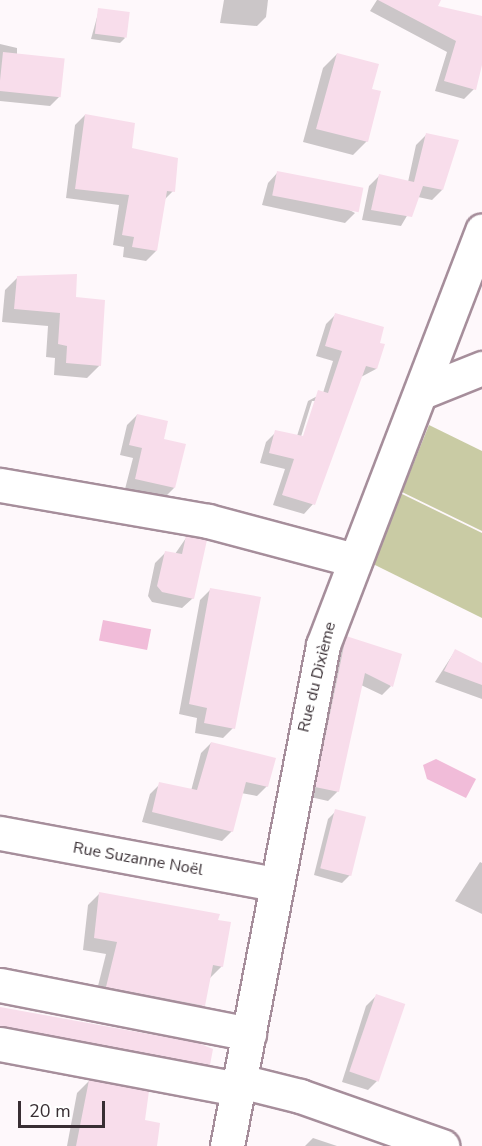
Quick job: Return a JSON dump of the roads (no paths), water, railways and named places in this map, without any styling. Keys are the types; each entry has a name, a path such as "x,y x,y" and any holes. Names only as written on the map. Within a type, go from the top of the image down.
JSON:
{"street":[{"name":"Rue du Dixième","path":"227,1146 323,645 422,392 474,283 482,230"},
{"path":"422,392 482,368"},
{"path":"0,485 208,521 355,560"},
{"name":"Rue Suzanne Noël","path":"0,833 276,884"},
{"path":"0,985 249,1034"},
{"path":"0,1044 300,1096 442,1146"}]}
